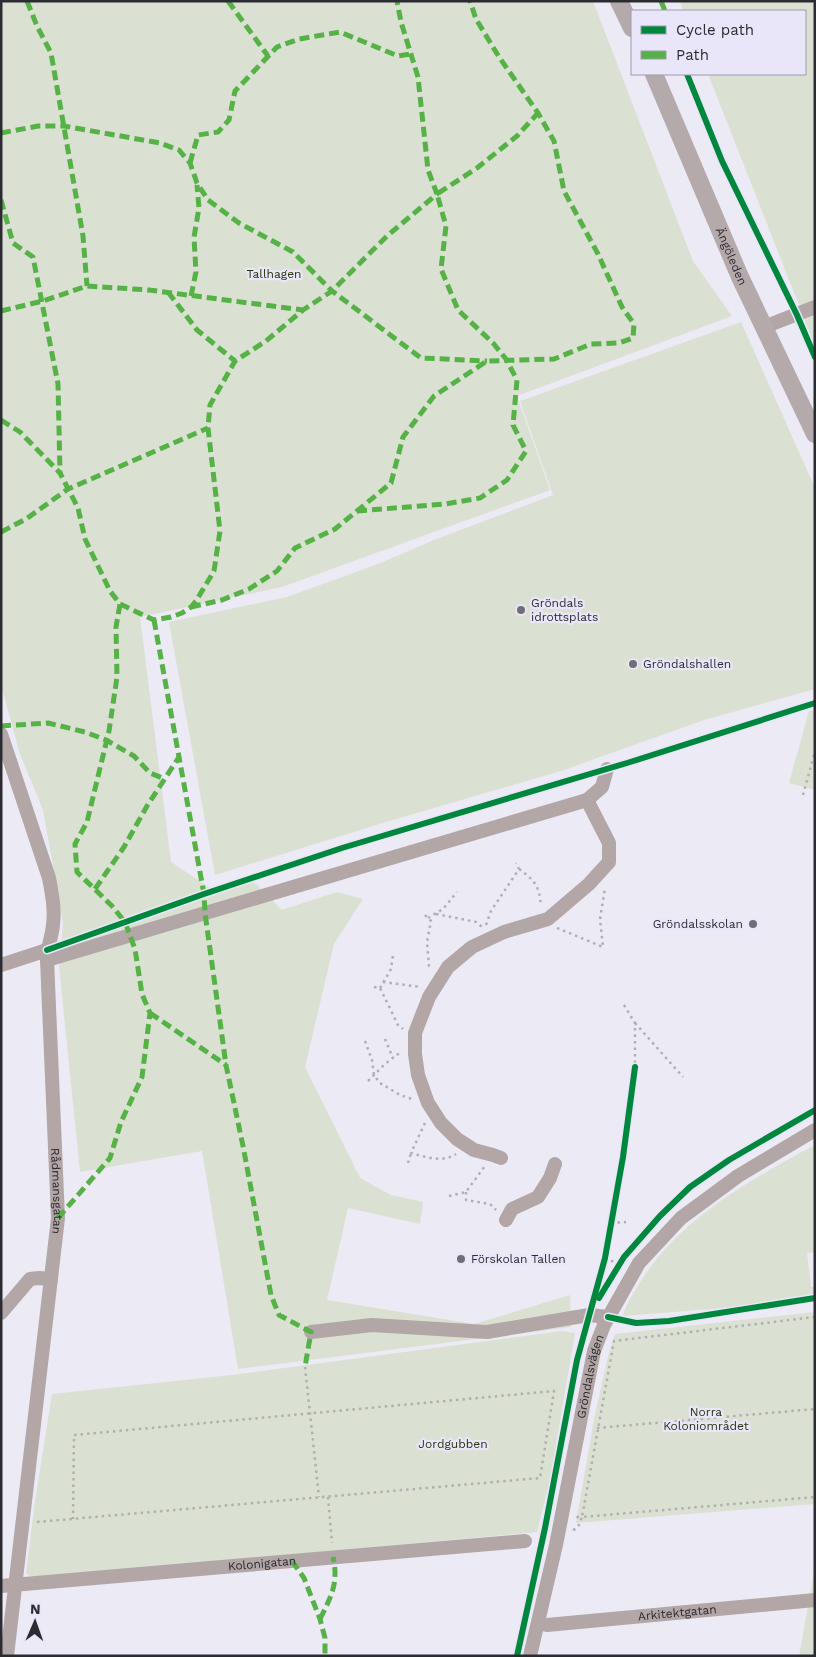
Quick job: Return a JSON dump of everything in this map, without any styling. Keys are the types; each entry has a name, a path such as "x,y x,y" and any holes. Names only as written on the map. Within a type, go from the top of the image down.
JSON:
{"main road":[{"path":"619,1 631,26"},
{"name":"Ängöleden","path":"654,75 740,277 815,434"}],"street":[{"path":"764,327 815,307"},
{"name":"Rådmansgatan","path":"1,734 8,773 49,878 54,901 53,926 47,955 58,1218 37,1393 24,1524 8,1586 8,1656"},
{"path":"1,966 47,955 587,800 602,787 607,768"},
{"path":"497,1157 468,1147 441,1124 430,1106 418,1075 415,1033 429,997 448,967 472,947 504,932 548,919 589,884 609,862 609,842 587,800"},
{"name":"Gröndalsvägen","path":"530,1656 539,1623 594,1351 608,1317 639,1263 681,1218 738,1176 813,1135"},
{"path":"506,1220 512,1209 538,1198 550,1178 555,1164"},
{"path":"1,1313 30,1279 51,1279"},
{"path":"311,1332 372,1325 486,1332 589,1315 608,1317"},
{"name":"Kolonigatan","path":"8,1586 525,1540"},
{"name":"Arkitektgatan","path":"539,1623 547,1625 815,1600"}],"path":[{"path":"803,795 815,751"},
{"path":"436,914 476,922 484,929 491,911 519,869 516,864"},
{"path":"383,982 437,985 430,966 427,942 431,921 427,916 436,914 444,909 457,892"},
{"path":"380,988 391,969 394,956"},
{"path":"374,987 380,988"},
{"path":"368,1081 392,1058 415,1043 398,1025 380,988"},
{"path":"624,1005 635,1023 683,1077"},
{"path":"635,1023 635,1067"},
{"path":"385,1039 392,1058"},
{"path":"365,1041 372,1060 374,1075 380,1083 400,1096 430,1106 408,1162"},
{"path":"411,1153 427,1158 450,1158 468,1147"},
{"path":"449,1196 466,1192 497,1157"},
{"path":"466,1192 466,1200 490,1204 506,1220"},
{"path":"611,1222 626,1222"},
{"path":"605,1258 619,1264"},
{"path":"566,1531 576,1529 582,1517 614,1341 815,1317"},
{"path":"306,1367 319,1497"},
{"path":"24,1524 540,1478 554,1392 74,1435 74,1519"},
{"path":"597,1428 815,1409"},
{"path":"328,1497 333,1557"},
{"path":"582,1517 815,1497"}],"green space":[{"name":"Tallhagen","path":"1,1 593,1 693,261 732,316 517,396 550,490 282,587 140,617 171,862 216,892 251,879 282,910 337,892 363,899 334,944 305,1067 360,1178 391,1195 423,1202 420,1224 348,1208 327,1300 474,1324 570,1295 571,1327 238,1369 202,1151 80,1172 59,966 63,923 43,810 20,754 1,685"},
{"path":"680,1 815,1 815,346 708,75 806,75 806,10 683,10"},
{"name":"Gröndals idrottsplats","path":"741,322 815,488 815,689 704,720 561,771 386,822 215,875 169,622 287,597 378,564 434,540 553,495 520,401"},
{"path":"815,710 815,790 789,783 809,711"},
{"path":"815,1145 815,1252 807,1253 811,1287 815,1287 815,1301 623,1316 630,1299 652,1265 692,1223 739,1188"},
{"name":"Norra Koloniområdet","path":"815,1312 815,1504 576,1523 594,1419 609,1352 615,1334"},
{"name":"Jordgubben","path":"562,1331 575,1333 550,1480 537,1532 36,1578 26,1574 34,1508 52,1394 232,1375"},
{"path":"815,1567 815,1656 799,1656"}],"marked path":[{"path":"27,1 51,53 83,236 87,286"},
{"path":"228,1 268,56"},
{"path":"1,420 20,432 60,473 78,508 85,539 110,591 120,604 154,620 171,617 191,607 214,571 220,531 208,428 210,405 235,361 266,341 303,310 332,291 387,236 437,194 428,170 418,77 401,22 397,1"},
{"path":"191,607 222,600 249,589 277,571 295,548 335,529 391,483 403,437 434,396 487,361 554,359 591,344 619,343 633,338 634,324 622,307 598,254 564,191 554,141 538,113 499,57 476,19 470,1"},
{"path":"661,1 665,10"},
{"path":"190,163 198,135 218,132 229,120 235,91 277,47 299,39 340,32 398,56 411,54"},
{"path":"357,511 445,504 480,498 507,480 526,451 513,425 517,380 506,359 493,343 458,310 441,269 446,226 437,194 477,168 517,136 538,113"},
{"path":"1,133 38,126 64,126 160,143 179,150 190,163 197,183 208,200 239,223 293,252 332,291 421,358 487,361"},
{"path":"191,296 196,272 194,237 199,208 197,185"},
{"path":"1,200 13,243 33,257 58,384 60,473"},
{"path":"1,311 43,301 87,286 149,290 303,310"},
{"path":"168,292 197,330 235,361"},
{"path":"1,532 26,519 68,489 208,428"},
{"path":"58,1218 110,1158 121,1122 142,1077 150,1013 142,994 135,949 125,922 112,906 77,872 75,844 87,822 109,731 117,677 116,627 120,604"},
{"path":"154,620 204,894 226,1065 271,1295 279,1315 311,1332 305,1367"},
{"path":"1,726 48,723 85,732 106,740 134,756 150,773 165,779"},
{"path":"95,889 124,847 147,806 179,757"},
{"path":"150,1013 226,1065"},
{"path":"320,1619 333,1590 335,1575 333,1557"},
{"path":"292,1561 304,1578 320,1619 325,1638 325,1656"}],"cycle path":[{"path":"687,75 722,161 797,315 815,357"},
{"path":"47,950 204,894 342,848 627,763 815,703"},
{"path":"517,1656 545,1528 577,1360 605,1258 623,1157 635,1067"},
{"path":"599,1298 624,1257 660,1216 690,1187 729,1160 815,1110"},
{"path":"608,1317 636,1323 669,1321 815,1298"}],"place":[{"name":"Gröndals idrottsplats","path":"521,610"},
{"name":"Gröndalshallen","path":"633,664"},
{"name":"Gröndalsskolan","path":"753,924"},
{"name":"Förskolan Tallen","path":"461,1259"}]}
